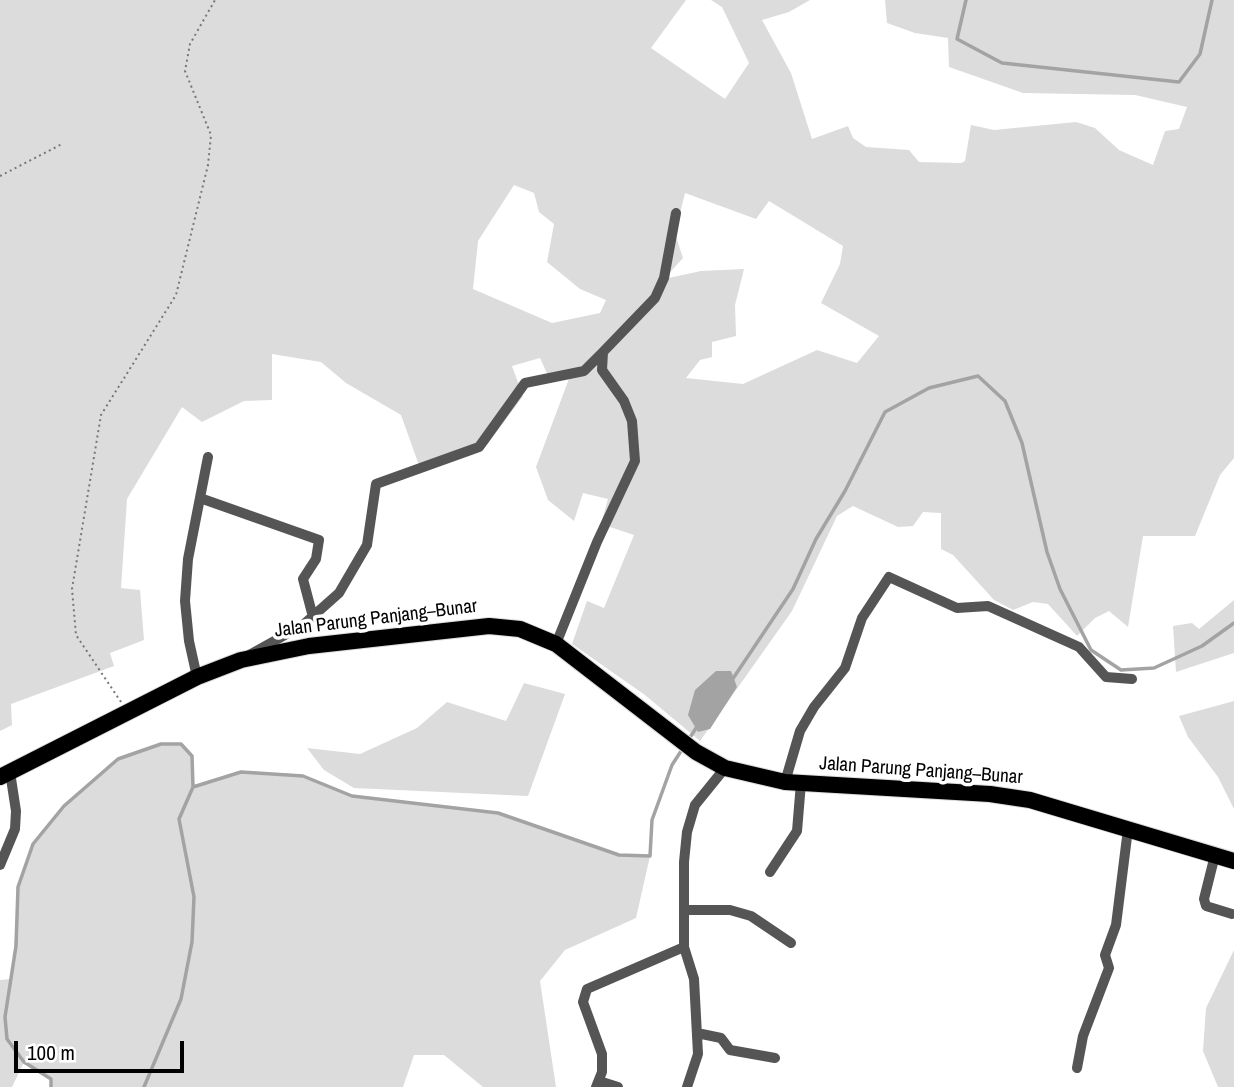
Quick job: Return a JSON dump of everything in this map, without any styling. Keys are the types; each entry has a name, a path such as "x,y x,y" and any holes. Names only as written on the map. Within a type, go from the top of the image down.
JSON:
{"main road":[{"name":"Jalan Parung Panjang–Bunar","path":"5,774 197,677 241,660 309,646 489,626 520,629 556,644 696,752 725,768 793,783 990,794 1030,800 1234,861"}],"street":[{"path":"241,660 313,617 339,593 367,545 376,484 479,447 525,383 584,370 603,352 655,298 664,278 676,213"},
{"path":"556,644 597,542 635,461 632,421 624,401 602,370 603,352"},
{"path":"197,677 189,641 185,601 188,559 208,457"},
{"path":"200,498 319,540 316,559 303,579 313,617"},
{"path":"770,872 797,831 793,783 800,731 814,707 845,668 862,618 890,577 957,608 988,606 1079,647 1106,677 1132,679"},
{"path":"687,1087 698,1054 694,979 684,947 684,862 690,818 706,790 725,768"},
{"path":"0,865 15,829 16,811 5,774"},
{"path":"1077,1069 1083,1036 1109,968 1105,955 1116,925 1128,829"},
{"path":"1215,855 1204,899 1206,906 1232,914"},
{"path":"684,910 730,911 751,916 791,943"},
{"path":"618,1087 598,1084 602,1054 583,1002 587,989 684,947"},
{"path":"697,1033 721,1038 730,1050 775,1058"}],"path":[{"path":"128,711 76,635 72,589 102,415 176,295 208,166 211,135 185,71 190,44 215,0"},
{"path":"0,176 62,145"}],"shaded area":[{"path":"0,0 686,0 651,48 725,99 749,63 722,7 711,0 810,0 789,12 762,20 791,73 812,139 848,126 853,138 866,147 909,150 919,162 961,163 965,161 971,125 994,130 1076,122 1095,128 1119,150 1153,165 1165,131 1179,129 1187,107 1135,95 1023,93 949,67 948,38 915,33 887,23 885,0 1234,0 1234,458 1220,475 1195,536 1143,536 1128,627 1109,611 1095,618 1077,636 1048,604 1033,602 1013,610 994,600 953,555 941,549 941,513 923,512 913,526 898,527 853,506 837,516 792,611 700,741 645,695 572,644 587,601 604,608 634,535 601,524 608,499 583,493 574,521 548,500 536,467 570,376 550,380 540,358 512,366 523,396 487,445 420,468 401,415 346,383 321,362 272,354 272,400 244,401 202,422 182,407 127,499 121,588 140,590 144,640 110,653 114,666 11,704 12,725 0,731","holes":["514,185 534,193 539,212 554,224 547,262 580,289 606,300 600,313 552,323 473,289 478,241","685,193 756,219 769,201 843,246 840,264 821,303 879,336 857,363 817,350 743,384 686,378 700,360 712,357 712,342 736,336 735,305 744,269 701,271 664,279 683,258 675,234"]},
{"path":"1234,600 1234,653 1176,672 1173,626 1192,623 1199,629"},
{"path":"716,671 731,671 737,687 710,729 698,732 688,715 695,690"},
{"path":"524,683 565,694 528,796 354,788 324,770 307,748 360,754 417,728 447,702 506,721"},
{"path":"1234,701 1234,809 1218,777 1188,737 1179,716"},
{"path":"161,744 181,744 192,756 194,787 241,772 303,776 352,796 498,813 619,855 650,856 636,918 565,950 540,981 556,1087 483,1087 444,1055 414,1055 403,1087 51,1087 51,1079 24,1062 12,1087 0,1087 0,980 12,979 18,887 33,844 64,806 118,759"},
{"path":"1234,950 1234,1087 1218,1087 1203,1051 1206,1008"}],"waterway":[{"path":"966,0 957,39 1002,63 1179,82 1200,54 1212,0"},
{"path":"732,680 793,589 816,539 845,491 885,412 929,388 978,376 1005,401 1022,443 1047,552 1060,589 1091,650 1121,670 1154,668 1202,646 1234,623"},
{"path":"689,739 698,725"},
{"path":"51,1087 51,1079 24,1062 7,1039 5,1017 16,946 18,887 33,844 64,806 118,759 161,744 181,744 192,756 193,787 179,819 194,897 192,942 181,999 144,1087"},
{"path":"193,787 241,772 303,776 352,796 498,813 619,855 650,856 652,820 672,765 683,748"}]}
